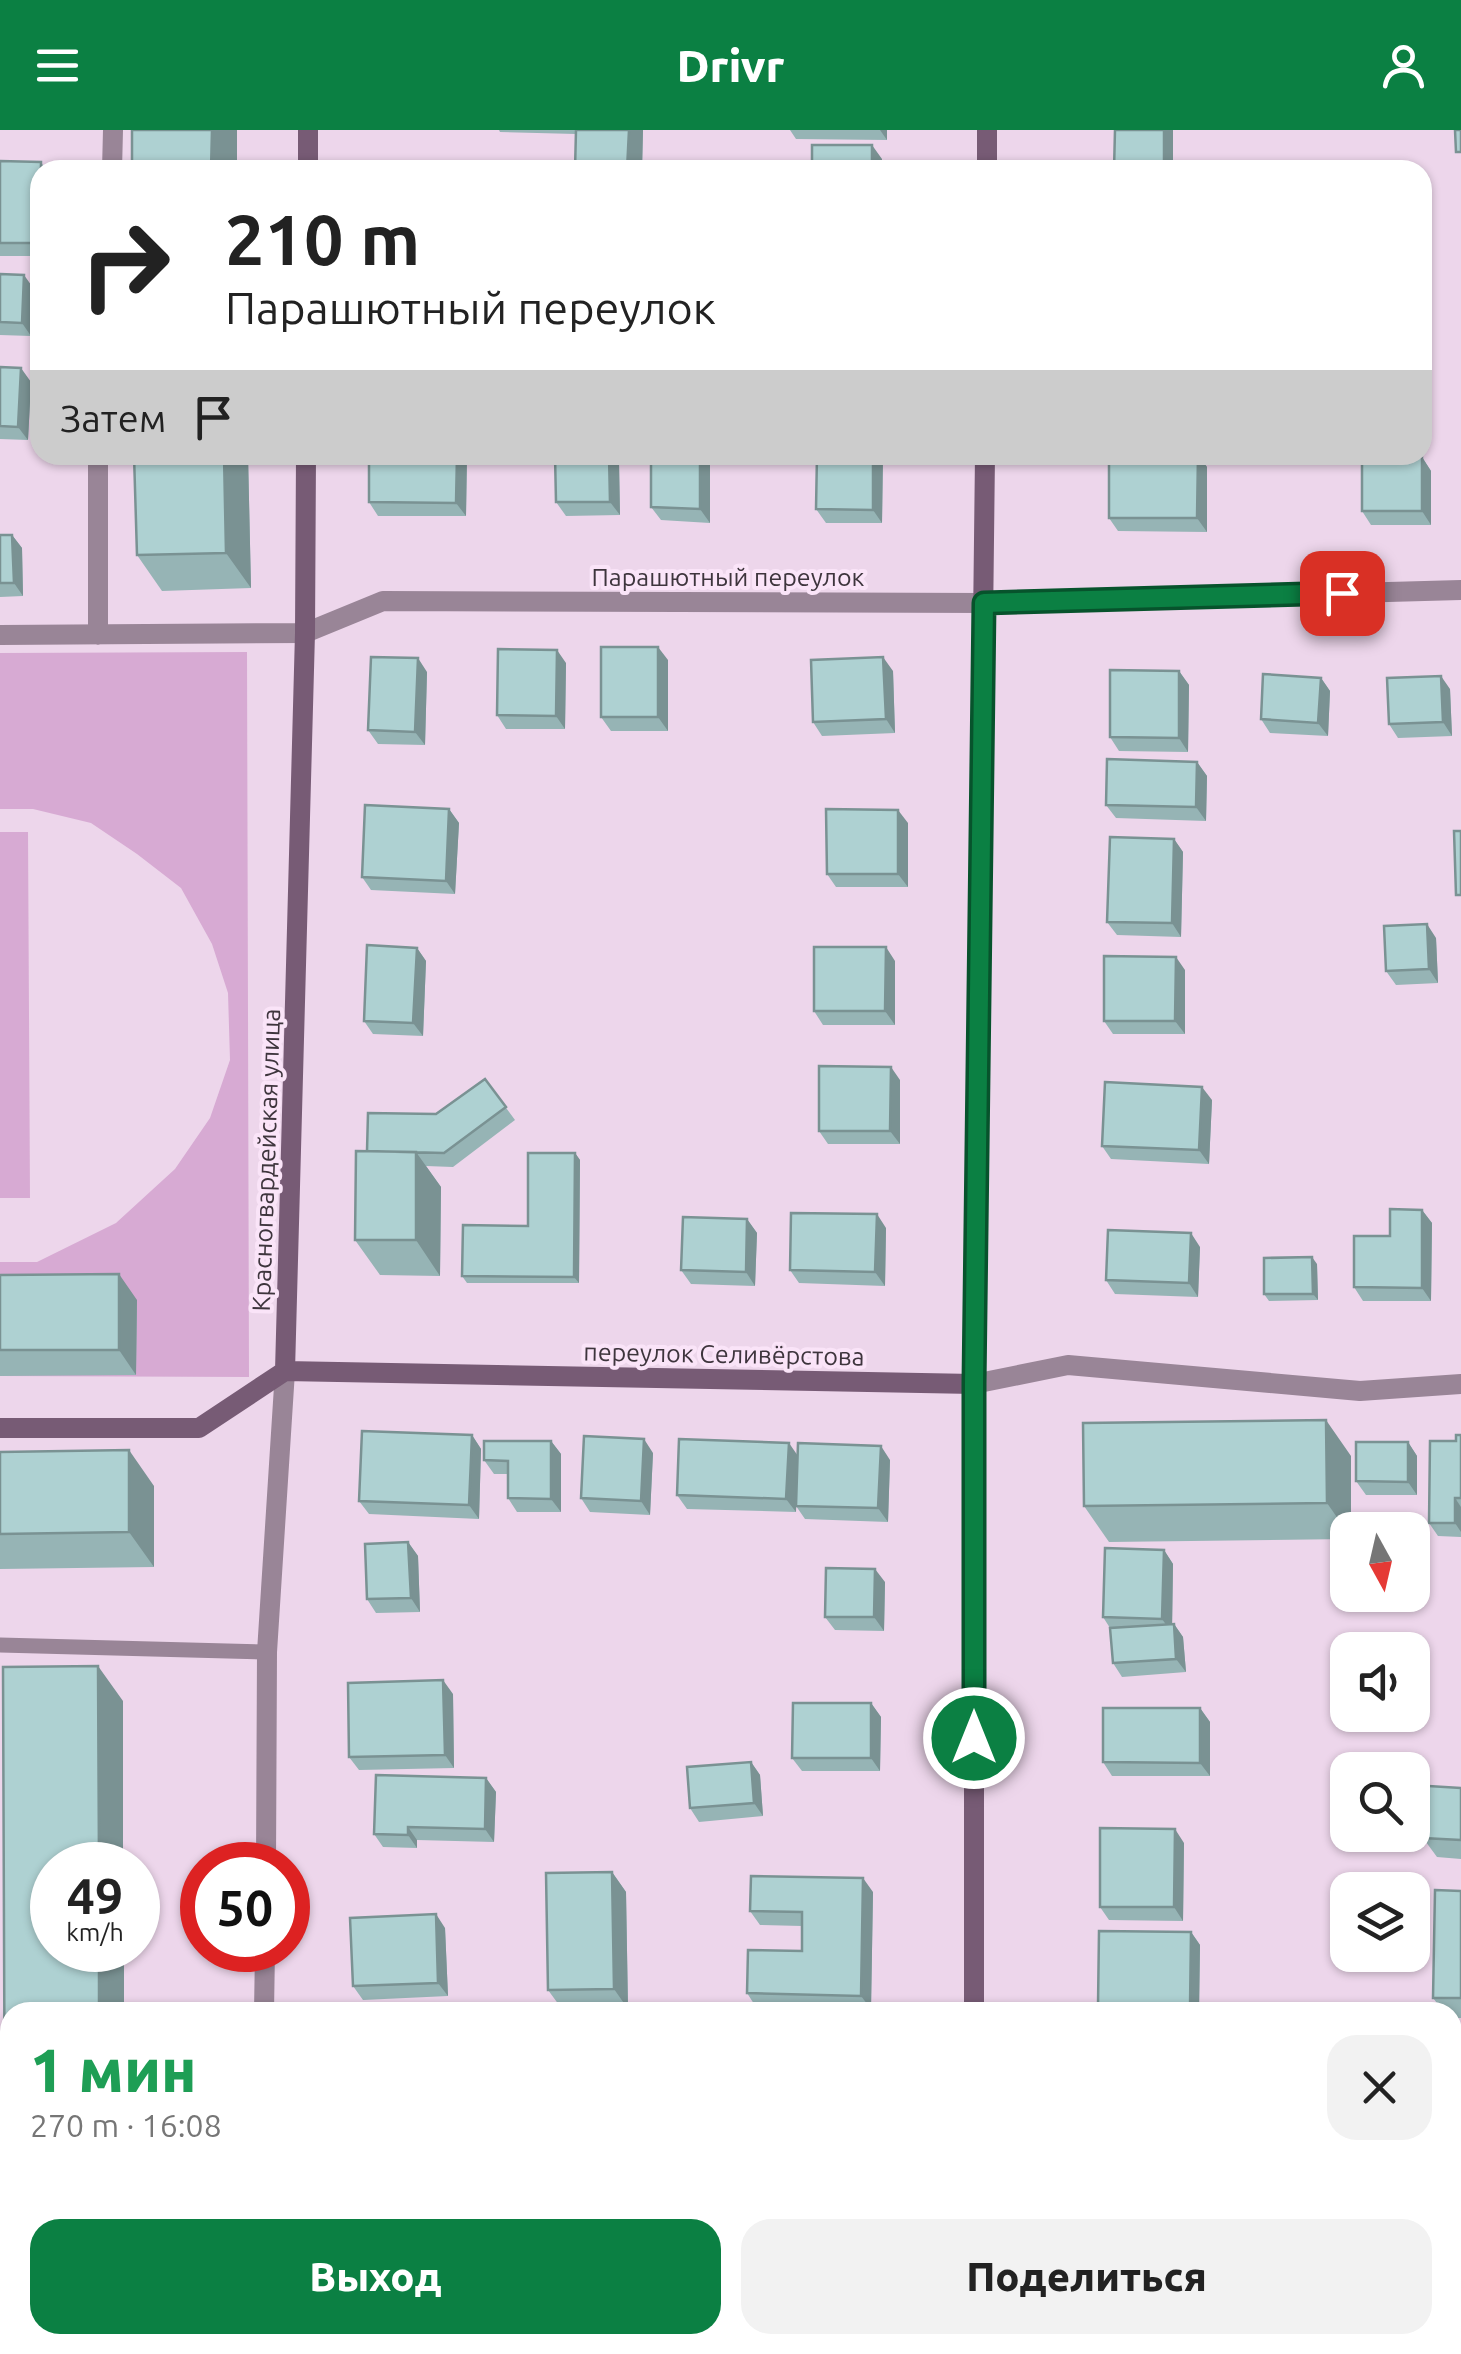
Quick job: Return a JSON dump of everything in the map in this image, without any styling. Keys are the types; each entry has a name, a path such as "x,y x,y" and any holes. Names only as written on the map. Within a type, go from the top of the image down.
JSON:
{"street":[{"path":"112,160 113,130"},
{"path":"308,130 308,160"},
{"path":"987,130 987,160"},
{"path":"98,465 98,635"},
{"name":"Красногвардейская улица","path":"266,1842 267,1652 285,1370 306,465"},
{"path":"974,2002 974,1384 985,465"},
{"name":"Парашютный переулок","path":"0,635 305,633 382,601 984,603 1461,590"},
{"name":"переулок Селивёрстова","path":"285,1370 974,1384 1068,1364 1360,1391 1461,1384"},
{"path":"0,1428 199,1428 285,1370"},
{"path":"264,2002 265,1972"}],"lane":[{"path":"0,1646 267,1652"}],"shaded area":[{"path":"247,652 249,1377 0,1376 0,1262 37,1262 116,1223 175,1169 210,1118 230,1060 228,993 212,944 181,888 91,823 33,809 0,809 0,653"},
{"path":"0,832 28,832 30,1198 0,1198"}],"building":[{"path":"132,130 212,130 211,160 132,160"},
{"path":"576,130 629,130 628,160 575,160"},
{"path":"1115,130 1164,130 1164,160 1114,160"},
{"path":"1455,130 1461,130 1461,152 1456,152"},
{"path":"812,145 872,145 872,160 812,160"},
{"path":"0,161 30,162 30,243 0,243"},
{"path":"0,274 24,275 22,323 0,322"},
{"path":"0,367 21,368 18,427 0,426"},
{"path":"134,465 224,465 226,553 137,555"},
{"path":"369,465 457,465 456,503 369,502"},
{"path":"555,465 609,465 610,502 556,502"},
{"path":"651,465 700,465 700,509 651,507"},
{"path":"817,465 873,465 873,510 816,509"},
{"path":"1109,465 1198,465 1197,518 1109,518"},
{"path":"1362,465 1422,465 1422,511 1362,511"},
{"path":"0,535 12,535 14,583 0,583"},
{"path":"601,647 658,647 658,717 601,717"},
{"path":"498,649 557,650 556,716 497,715"},
{"path":"371,657 418,658 415,732 368,730"},
{"path":"883,657 886,719 813,722 811,660"},
{"path":"1110,670 1179,671 1179,738 1110,737"},
{"path":"1263,674 1321,678 1318,723 1261,719"},
{"path":"1441,676 1443,722 1389,724 1387,678"},
{"path":"1107,759 1197,762 1196,807 1106,805"},
{"path":"365,805 449,809 446,881 362,877"},
{"path":"826,809 898,810 898,874 827,874"},
{"path":"1454,831 1461,831 1461,895 1456,895"},
{"path":"1110,837 1174,839 1172,923 1107,922"},
{"path":"1427,924 1429,969 1386,971 1384,926"},
{"path":"367,945 417,948 413,1023 364,1021"},
{"path":"814,947 886,947 885,1011 814,1011"},
{"path":"1104,956 1176,957 1175,1021 1104,1021"},
{"path":"819,1066 891,1067 890,1131 819,1131"},
{"path":"485,1079 506,1107 444,1153 367,1151 368,1113 436,1114"},
{"path":"1105,1082 1202,1087 1199,1150 1102,1146"},
{"path":"356,1151 416,1152 416,1240 355,1240"},
{"path":"528,1153 575,1153 574,1277 462,1276 463,1225 528,1226"},
{"path":"1390,1209 1422,1210 1422,1288 1354,1287 1354,1236 1390,1236"},
{"path":"791,1213 877,1214 875,1272 790,1270"},
{"path":"683,1217 747,1219 746,1272 681,1270"},
{"path":"1108,1230 1191,1233 1189,1283 1106,1280"},
{"path":"1312,1257 1313,1294 1264,1294 1264,1258"},
{"path":"119,1274 119,1350 0,1350 0,1275"},
{"path":"1326,1420 1327,1503 1084,1506 1083,1423"},
{"path":"362,1431 472,1435 469,1505 359,1501"},
{"path":"1456,1435 1461,1435 1461,1498 1455,1498 1455,1523 1430,1523 1430,1441 1456,1441"},
{"path":"584,1436 644,1439 641,1501 581,1498"},
{"path":"679,1439 789,1443 786,1499 677,1495"},
{"path":"484,1441 551,1441 551,1499 508,1498 508,1461 484,1460"},
{"path":"1356,1442 1408,1442 1408,1482 1356,1481"},
{"path":"798,1443 881,1446 878,1508 796,1506"},
{"path":"129,1450 129,1532 0,1534 0,1452"},
{"path":"408,1542 411,1598 367,1599 365,1544"},
{"path":"1105,1548 1164,1550 1162,1619 1103,1617"},
{"path":"826,1568 875,1569 874,1617 825,1617"},
{"path":"1174,1624 1176,1659 1113,1663 1110,1628"},
{"path":"98,1666 99,1842 30,1842 30,1972 99,1972 99,2002 4,2002 3,1667"},
{"path":"443,1680 445,1755 349,1757 348,1683"},
{"path":"793,1703 871,1703 871,1758 792,1758"},
{"path":"1103,1708 1200,1708 1200,1763 1103,1762"},
{"path":"751,1762 754,1803 690,1808 687,1767"},
{"path":"376,1775 486,1778 485,1829 408,1827 408,1835 374,1834"},
{"path":"1430,1786 1461,1788 1461,1840 1430,1838"},
{"path":"1100,1828 1175,1829 1174,1907 1100,1907"},
{"path":"612,1872 614,1989 548,1990 546,1873"},
{"path":"751,1876 863,1878 861,1996 747,1993 748,1950 802,1951 802,1912 750,1911"},
{"path":"1435,1890 1461,1891 1461,1998 1433,1998"},
{"path":"436,1914 438,1983 353,1986 350,1918"},
{"path":"1099,1931 1191,1932 1190,2002 1098,2002"}],"route":[{"path":"974,1738 974,1384 984,603 1342,593"}]}
